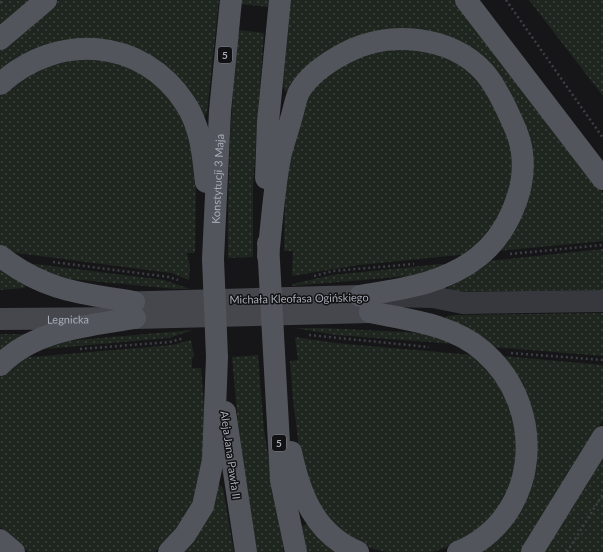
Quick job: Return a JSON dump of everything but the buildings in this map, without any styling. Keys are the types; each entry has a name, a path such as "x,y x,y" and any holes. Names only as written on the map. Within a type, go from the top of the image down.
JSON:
{"main road":[{"path":"0,39 46,0"},
{"name":"Konstytucji 3 Maja","path":"217,357 212,259 220,111 231,0"},
{"name":"5","path":"280,0 267,138 266,186 268,256 281,480 296,552"},
{"path":"466,0 603,179"},
{"path":"268,256 281,154 299,93 305,83 325,65 337,57 364,44 379,40 409,39 430,43 450,50 474,63 484,72 502,99 515,126 522,153 523,167 516,200 511,215 494,242 478,257 459,270 365,304"},
{"path":"0,84 19,69 42,56 78,48 94,48 126,55 152,69 168,82 186,104 195,122 200,140 207,186 212,259"},
{"path":"0,256 18,270 54,287 135,310"},
{"name":"Legnicka","path":"0,304 77,305 135,310"},
{"path":"365,304 442,328 470,341 483,351 502,371 519,400 524,415 527,441 525,467 518,491 502,518 494,527 473,544 458,552"},
{"name":"Michała Kleofasa Ogińskiego","path":"135,310 365,304"},
{"path":"0,364 9,355 27,344 59,331 135,310"},
{"name":"Legnicka","path":"0,319 135,310"},
{"path":"274,354 293,464 302,496 308,509 330,535 358,552"},
{"path":"169,552 192,525 203,506 206,497 213,460 217,357"},
{"name":"Aleja Jana Pawła II","path":"217,357 246,552"},
{"path":"532,552 603,437"},
{"path":"0,540 14,552"}],"street":[{"name":"Michała Kleofasa Ogińskiego","path":"365,304 433,311 463,303 603,301"}],"path":[{"path":"0,3 3,0"},
{"path":"506,0 603,138"},
{"path":"508,254 603,245"},
{"path":"46,261 169,277 184,282"},
{"path":"312,276 333,272 416,263"},
{"path":"302,334 336,339 435,347"},
{"path":"79,350 170,342 185,338"},
{"path":"505,352 603,360"},
{"path":"567,552 603,494"}],"shaded area":[{"path":"0,0 32,0 0,27"},
{"path":"59,0 219,0 207,114 204,116 128,47 0,72 0,50"},
{"path":"241,0 269,0 268,7 240,4"},
{"path":"291,0 455,0 603,193 603,241 497,251 525,202 501,81 408,30 285,92 283,85"},
{"path":"529,0 603,0 603,96"},
{"path":"238,30 264,33 253,186 253,257 228,258 230,144"},
{"path":"396,47 437,54 460,65 478,79 506,130 515,167 503,212 469,254 359,265 292,276 293,251 284,251 285,187 290,126 319,81 354,57"},
{"path":"79,57 123,64 154,82 184,117 196,170 195,253 187,253 190,266 189,280 171,273 9,252 0,245 0,95 34,69"},
{"path":"603,249 603,290 452,292 448,288 449,285 488,261"},
{"path":"27,263 164,280 190,289 59,278"},
{"path":"453,264 421,275 292,286 292,284 332,275"},
{"path":"0,269 24,283 25,288 0,290"},
{"path":"603,313 603,356 492,347 445,319 447,316 453,315"},
{"path":"295,328 424,333 455,344 336,335"},
{"path":"193,330 169,338 33,350 44,344"},
{"path":"0,334 21,334 22,335 0,352"},
{"path":"295,337 335,343 473,355 498,380 518,429 514,476 496,512 479,529 450,546 433,552 387,552 373,549 360,544 325,518 303,477 293,400 290,361 298,360"},
{"path":"191,340 194,356 192,359 192,368 201,368 207,444 192,511 155,552 28,552 0,527 0,377 20,358 172,345"},
{"path":"258,355 264,430 284,552 257,552 238,425 232,357"},
{"path":"501,356 603,365 603,420 522,552 477,552 530,482"},
{"path":"603,453 603,552 543,552"},
{"path":"219,484 223,488 234,552 181,552"},
{"path":"307,524 324,541 338,552 307,552 302,527"}]}
